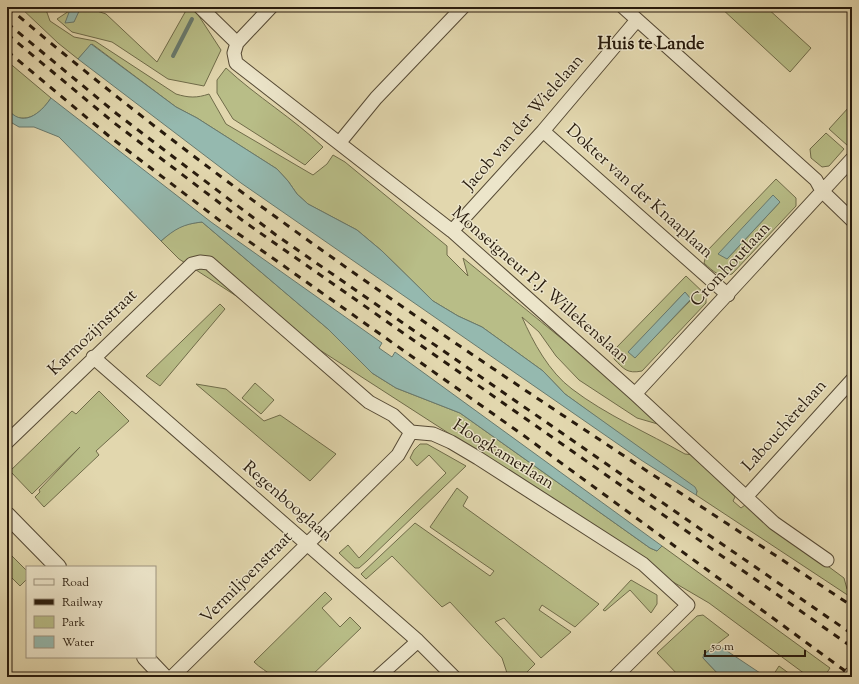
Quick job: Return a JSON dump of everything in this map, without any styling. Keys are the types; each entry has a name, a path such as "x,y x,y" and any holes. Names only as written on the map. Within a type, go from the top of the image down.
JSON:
{"street":[{"path":"200,7 237,43 271,7"},
{"path":"340,142 376,98 463,7"},
{"path":"623,7 816,180 822,191 852,220"},
{"name":"Jacob van der Wielelaan","path":"452,231 543,131 637,20"},
{"name":"Monseigneur P.J. Willekenslaan","path":"237,43 234,53 236,62 452,231 635,394 788,534 827,560"},
{"name":"Dokter van der Knaaplaan","path":"543,131 728,295"},
{"name":"Cromhoutlaan","path":"635,394 852,159"},
{"name":"Karmozijnstraat","path":"7,442 93,357 192,264 200,262 209,263 369,402 394,415 411,432"},
{"name":"Regenbooglaan","path":"93,357 418,641 454,677"},
{"name":"Labouchèrelaan","path":"746,497 852,380"},
{"name":"Vermiljoenstraat","path":"172,677 398,454 411,432"},
{"name":"Hoogkamerlaan","path":"411,432 433,434 451,442 478,458 643,564 688,605 615,677"},
{"path":"7,515 57,566"},
{"path":"378,677 418,641"},
{"path":"146,658 164,677"}],"green space":[{"path":"20,7 45,7 50,21 74,37 95,41 176,94 193,97 209,94 226,124 313,175 327,164 333,155 345,162 447,246 447,255 468,276 463,258 594,365 661,425 637,418 579,380 556,356 539,332 522,317 542,356 556,374 572,389 599,407 685,454 694,455 735,497 733,501 741,508 745,505 844,578 847,589 852,594 852,598 696,495 697,491 565,394 543,371 482,327 458,316 433,301 382,251 357,230 308,204 297,194 277,169 197,118 176,107 92,44 78,59 58,43"},
{"path":"75,7 85,7 106,14 157,62 188,7 193,7 221,50 204,86 168,79 112,42 72,32 57,19"},
{"path":"720,7 766,7 811,48 790,72"},
{"path":"7,61 51,98 41,111 27,118 15,117 10,113 6,104"},
{"path":"226,68 238,79 300,126 323,147 305,165 233,119 217,93 217,80"},
{"path":"849,107 852,111 852,142 848,146 829,129"},
{"path":"826,133 844,149 829,166 822,167 811,158 810,149"},
{"path":"776,179 796,198 796,206 732,274 720,275 704,263 707,251","holes":["773,195 780,202 727,259"]},
{"path":"202,222 328,329 372,373 396,388 460,413 650,548 657,551 662,546 830,668 824,677 809,677 709,603 668,579 645,560 179,259 161,241 179,227"},
{"path":"686,276 706,295 706,303 642,371 633,372 620,366 614,359 617,347","holes":["685,292 691,300 635,357 629,352"]},
{"path":"220,304 225,309 160,386 146,376"},
{"path":"255,383 274,400 261,414 242,398"},
{"path":"196,384 226,389 264,421 280,415 336,454 310,481"},
{"path":"99,391 129,421 96,451 99,455 44,507 35,497 40,492 39,490 80,447 32,494 10,471 72,411 76,414"},
{"path":"420,444 427,444 466,466 367,561 359,568 355,568 339,553 348,545 359,558 446,473 429,455 417,466 410,458 414,450"},
{"path":"457,488 468,497 463,506 599,604 575,627 542,605 539,610 571,632 541,658 504,618 495,622 535,664 522,677 505,677 507,673 502,658 450,602 442,607 392,556 366,579 361,574 415,523 490,576 494,571 430,527"},
{"path":"7,551 26,570 26,580 20,586 7,573"},
{"path":"631,580 657,595 657,604 651,613 630,590 605,611 603,610"},
{"path":"325,592 332,599 322,608 340,627 350,617 361,628 310,677 273,677 254,662"},
{"path":"703,615 729,635 704,654 703,658 721,677 680,677 657,653 697,616"},
{"path":"779,666 794,677 772,677"}],"water":[{"path":"71,7 81,7 74,22 65,23"},
{"path":"91,44 176,107 197,118 277,169 297,194 308,204 357,230 382,251 433,301 458,316 482,327 543,371 565,394 695,487 697,491 696,495 641,460 241,183 78,59"},
{"path":"51,98 211,222 382,343 379,348 392,357 395,352 662,546 657,551 650,548 460,413 396,388 372,373 328,329 202,222 190,224 180,228 161,241 59,137 34,127 19,127 7,120 7,108 19,118 30,117 42,109"},
{"path":"773,195 780,202 727,259 718,254"},
{"path":"685,292 691,299 635,358 628,352"},
{"path":"718,645 766,677 721,677 703,658 704,654"}],"waterway":[{"path":"173,56 192,19"}],"railway":[{"path":"8,7 108,90 210,169 315,245 528,392 852,606"},
{"path":"7,23 117,114 276,235 852,634"},
{"path":"7,34 113,122 246,223 852,647"},
{"path":"7,51 110,137 223,223 523,435 852,676"}],"district":[{"name":"Huis te Lande","path":"651,45"}]}
